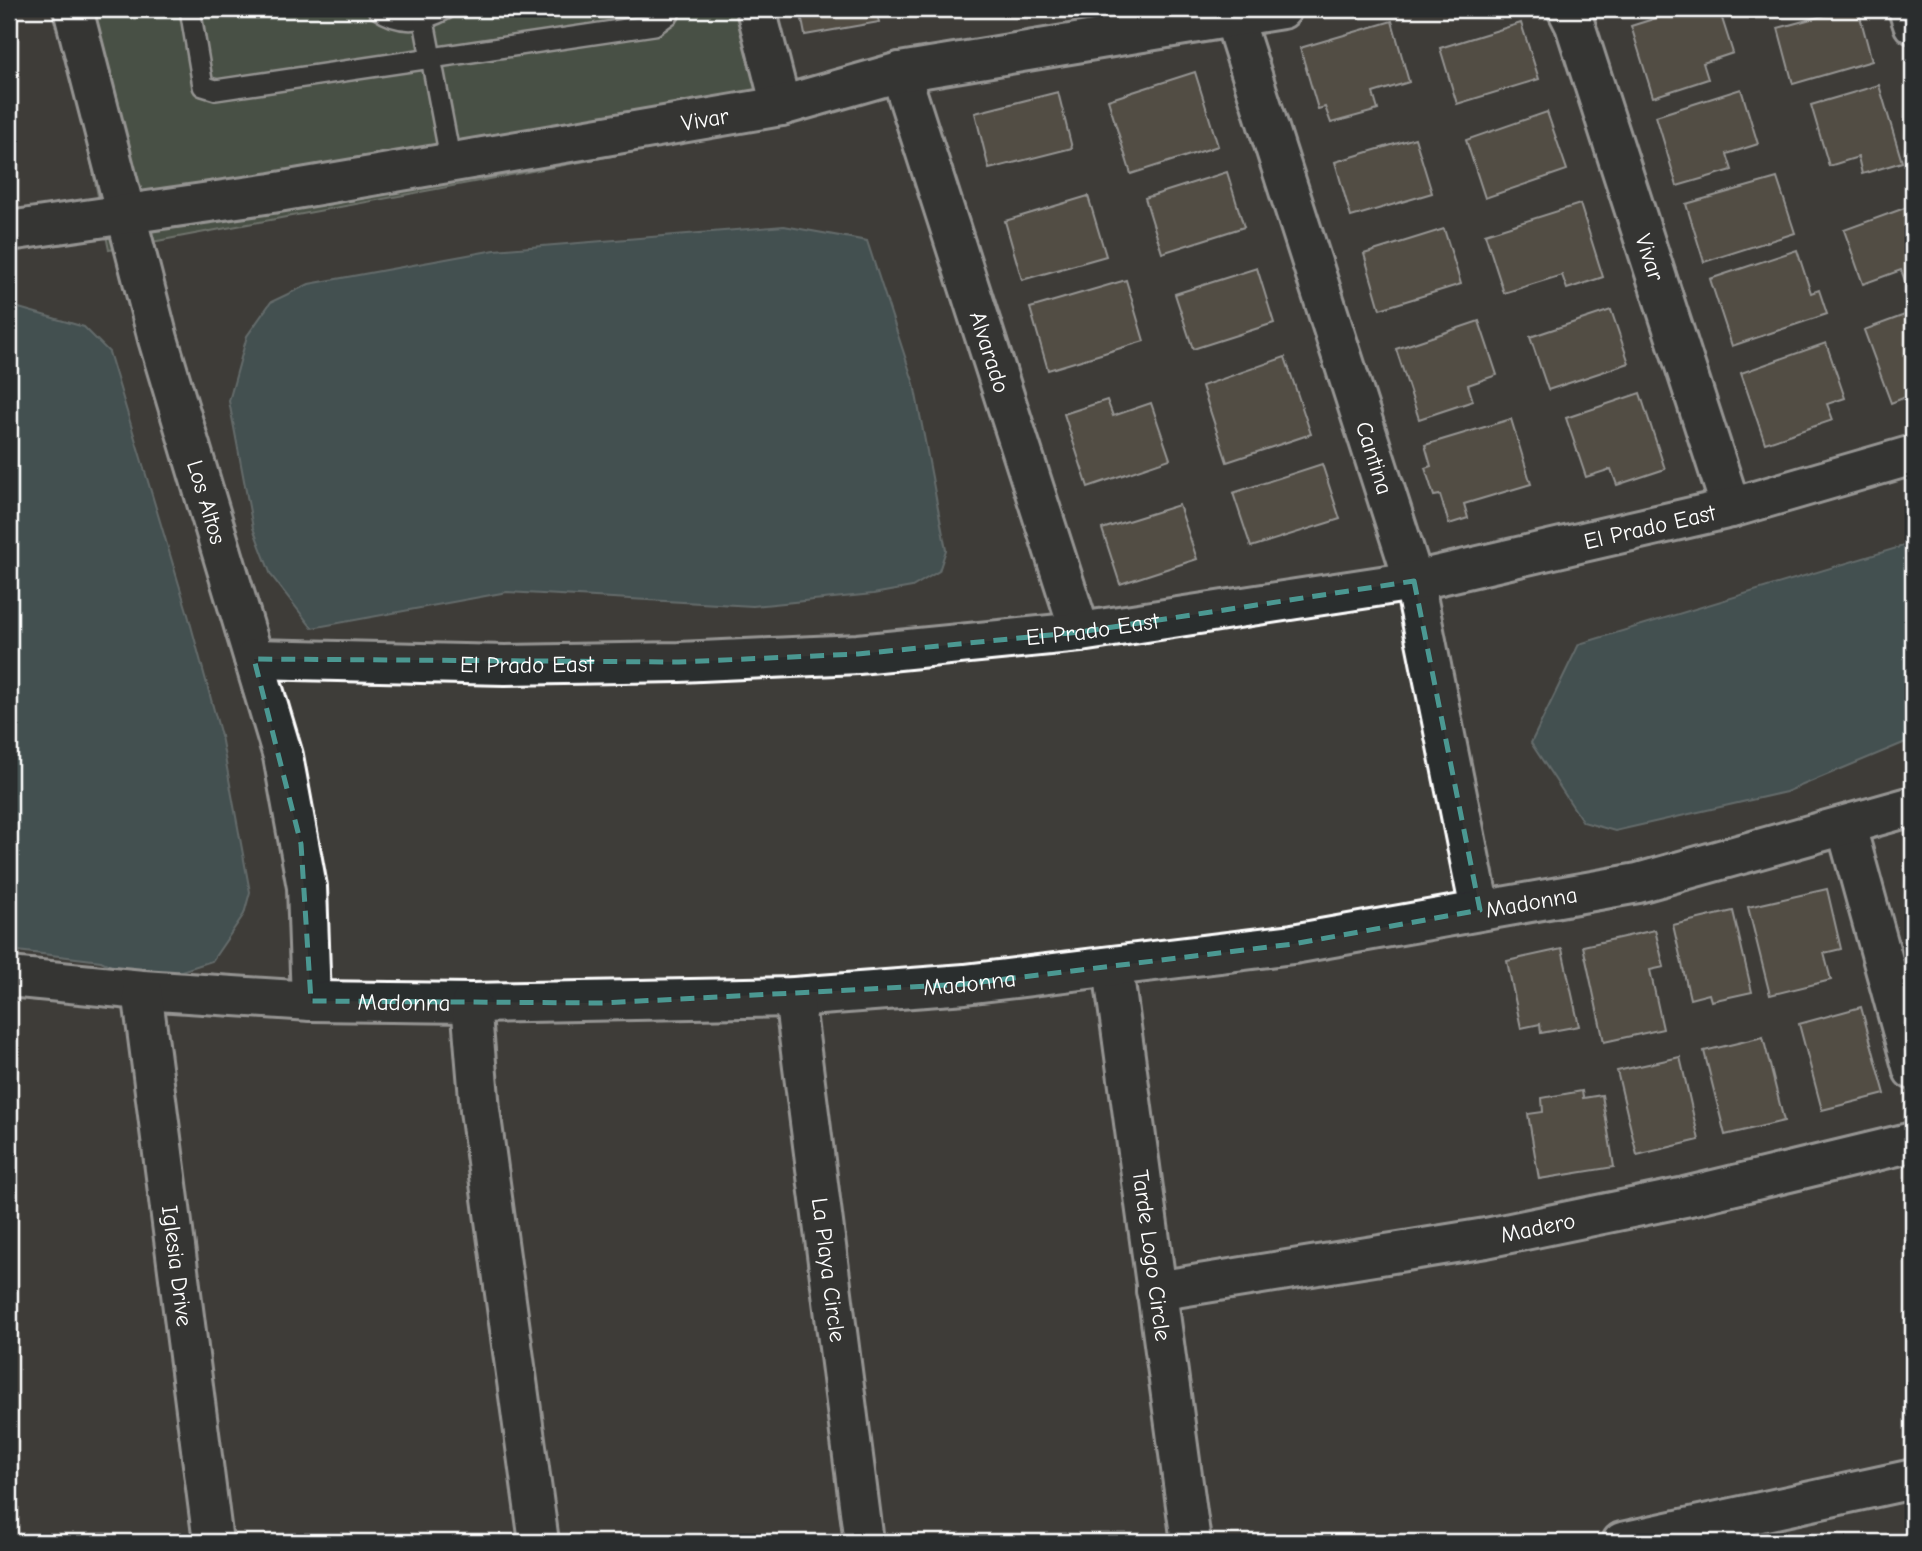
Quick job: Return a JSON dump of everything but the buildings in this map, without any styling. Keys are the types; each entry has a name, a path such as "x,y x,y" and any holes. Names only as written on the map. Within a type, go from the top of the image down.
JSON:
{"street":[{"name":"Los Altos","path":"73,9 125,216 283,756 301,844 310,929 311,1000"},
{"path":"756,9 781,106"},
{"name":"Vivar","path":"9,231 125,216 781,106 900,72 1282,9"},
{"name":"Vivar","path":"1567,9 1575,26 1731,508"},
{"path":"1908,9 1913,24"},
{"name":"Cantina","path":"1233,16 1414,581 1479,910"},
{"name":"Alvarado","path":"900,72 1080,632"},
{"name":"El Prado East","path":"254,659 505,665 692,662 858,654 1080,632 1414,581 1731,508 1913,455"},
{"name":"Madonna","path":"9,977 142,990 311,1000 471,1003 794,996 965,984 1293,944 1637,883 1913,806"},
{"path":"1846,826 1913,1070"},
{"name":"Tarde Logo Circle","path":"1113,968 1191,1542"},
{"name":"Iglesia Drive","path":"142,990 214,1542"},
{"name":"La Playa Circle","path":"794,996 864,1542"},
{"path":"471,1003 480,1110 539,1542"},
{"name":"Madero","path":"1156,1291 1486,1238 1685,1198 1913,1142"},
{"path":"1622,1542 1913,1479"}],"lane":[{"path":"190,9 203,86 216,90 654,25 669,14 668,9"},
{"path":"378,9 390,18 424,21 446,9"},
{"path":"424,21 451,163"}],"highlighted area":[{"path":"1414,581 1480,910 1293,944 965,984 603,1003 311,1001 301,844 254,659 679,662 858,654 1080,632"}],"green space":[{"path":"60,9 774,9 800,121 109,250"}],"water":[{"path":"784,226 867,241 914,384 946,550 939,571 912,587 873,594 753,606 507,592 312,628 271,575 253,528 229,401 247,336 271,302 309,284 495,250"},
{"path":"9,308 19,308 84,327 109,352 187,611 221,736 250,892 244,914 212,961 145,983 101,961 9,950"},
{"path":"1913,543 1913,739 1786,792 1615,831 1583,822 1531,743 1579,644"}]}
